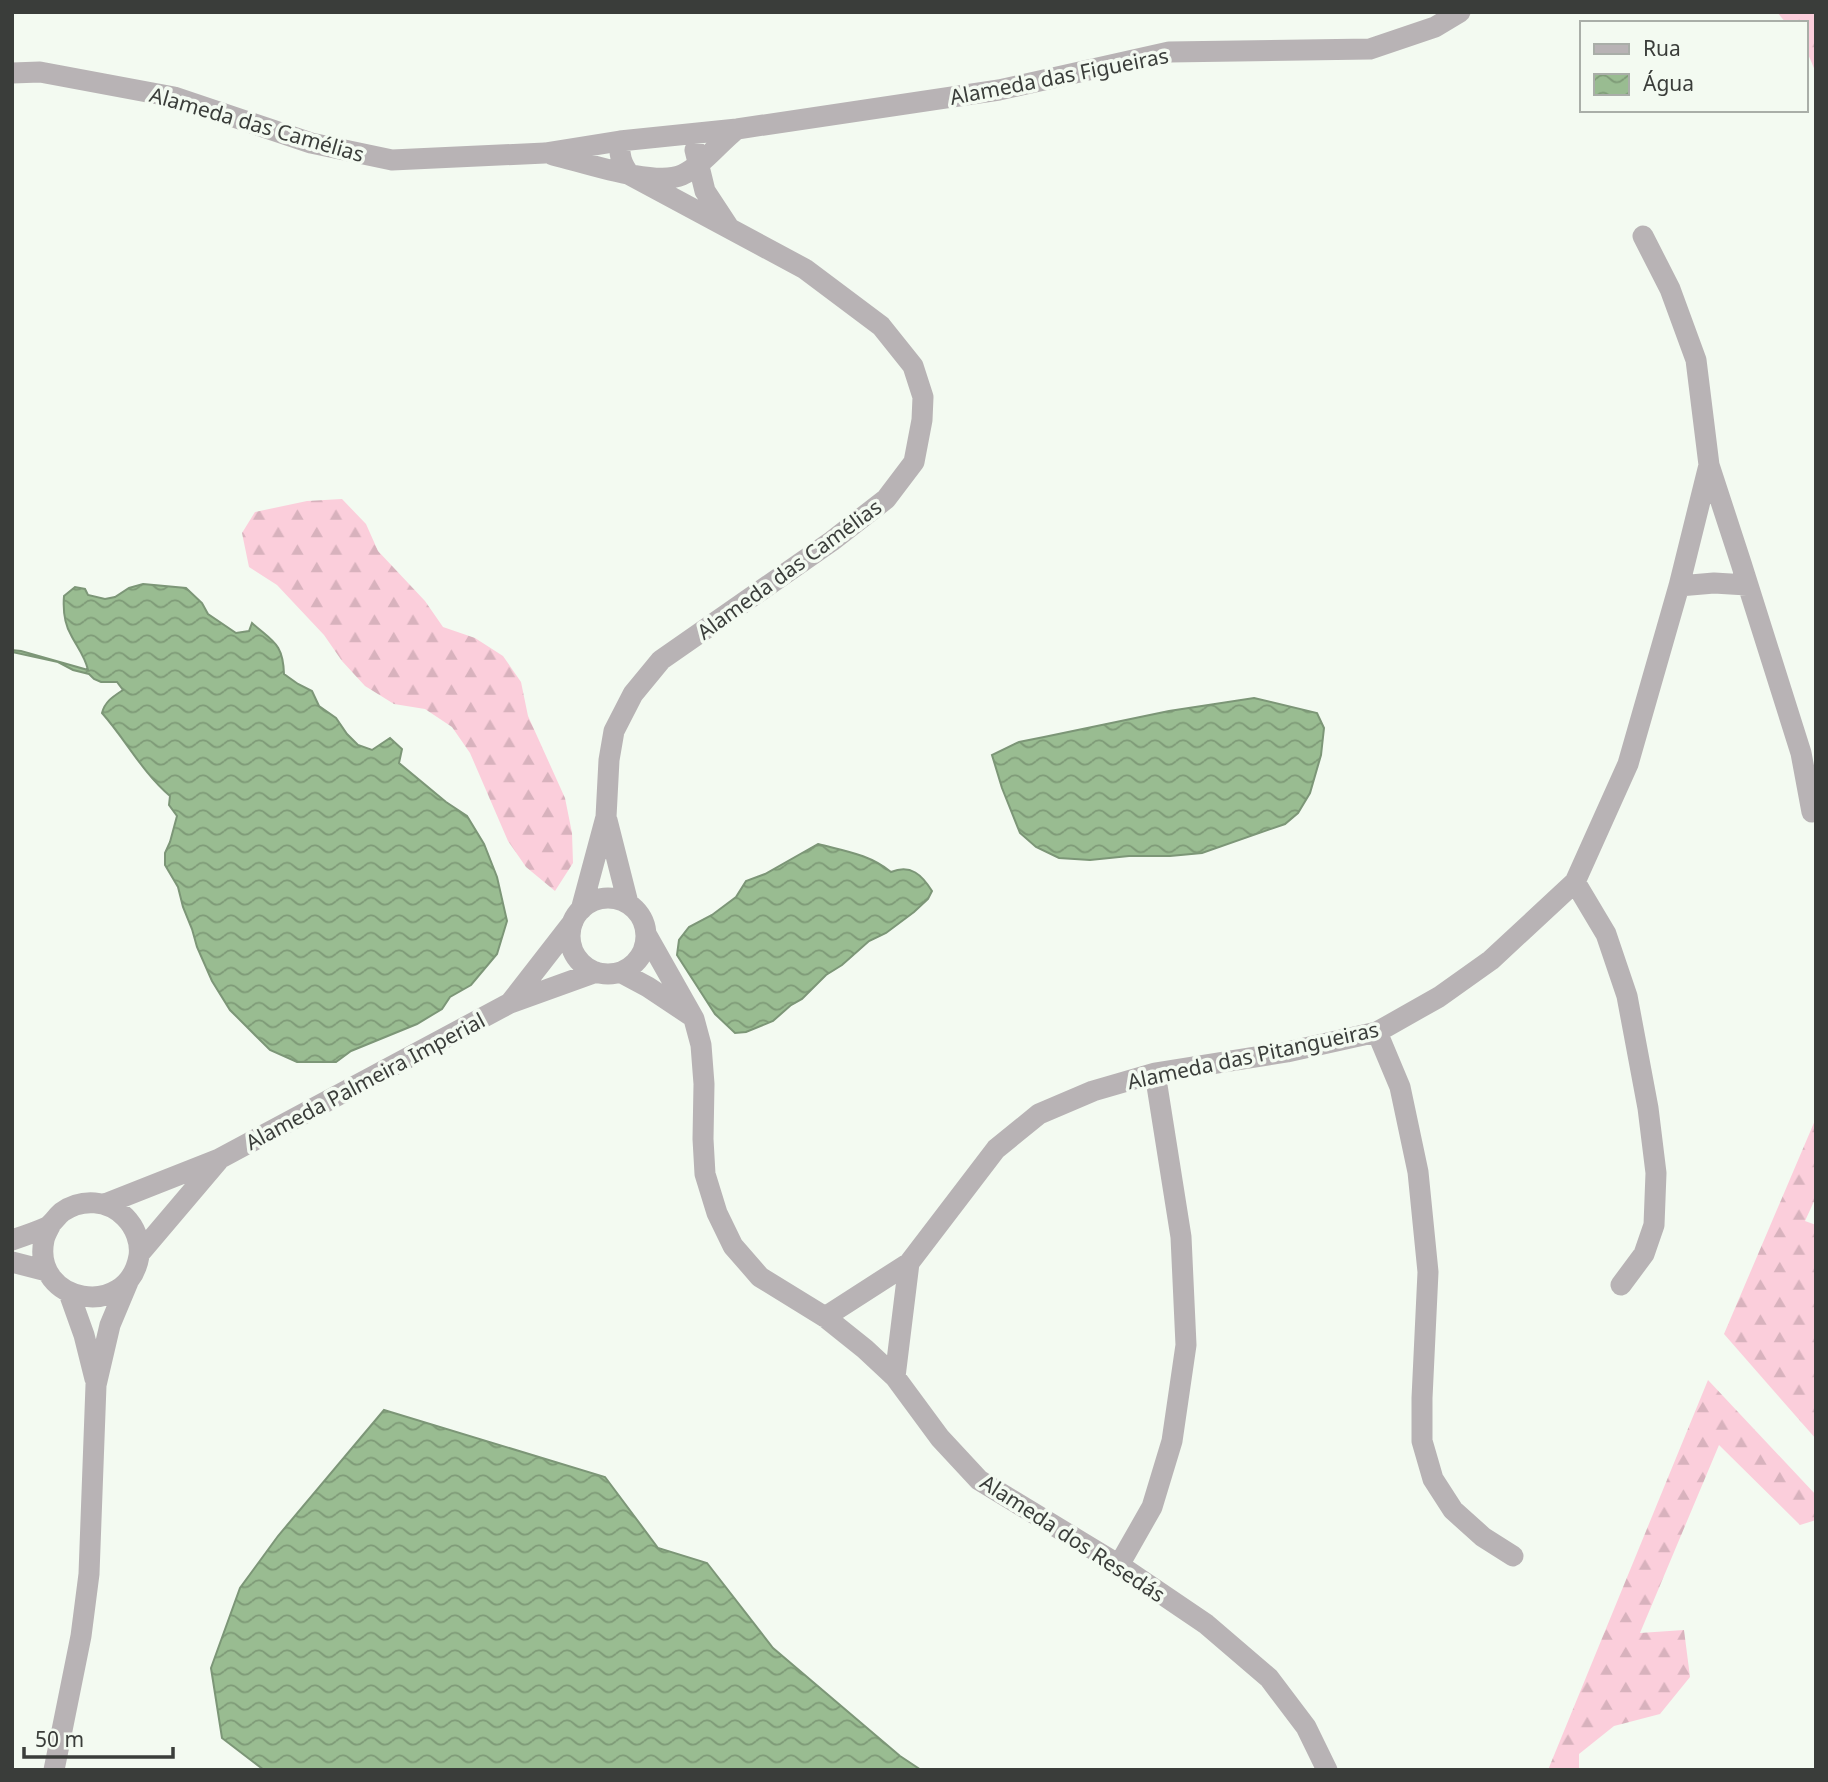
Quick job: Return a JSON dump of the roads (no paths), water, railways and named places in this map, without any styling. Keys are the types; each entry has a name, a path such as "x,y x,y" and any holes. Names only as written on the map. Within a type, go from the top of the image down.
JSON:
{"street":[{"name":"Alameda das Figueiras","path":"620,141 737,130 999,90 1169,52 1370,49 1435,27 1460,12"},
{"name":"Alameda das Camélias","path":"12,73 40,72 174,97 311,143 392,160 545,153 620,141"},
{"path":"620,141 623,167 630,174 674,177 699,163 737,130"},
{"path":"690,134 705,191 729,228"},
{"name":"Alameda das Camélias","path":"545,153 630,174 805,269 881,326 913,366 923,397 922,420 914,462 886,499 832,541 661,660 632,694 614,731 608,760 606,817"},
{"path":"1643,236 1670,289 1696,360 1709,465 1801,753 1812,812"},
{"name":"Alameda das Pitangueiras","path":"825,1317 909,1263 996,1149 1039,1114 1093,1091 1155,1073 1287,1052 1377,1032 1439,997 1491,961 1575,882 1628,764 1679,586 1709,465"},
{"path":"1679,586 1747,584"},
{"path":"606,817 628,903"},
{"path":"510,1003 577,915 591,903 616,899 628,903 637,911 644,922 646,934 640,958 620,972 596,972 576,957 572,945 571,933 577,915 606,817"},
{"path":"1575,882 1606,934 1627,996 1655,1160 1654,1225 1644,1254 1621,1284"},
{"name":"Alameda dos Resedás","path":"646,934 694,1019 701,1045 705,1084 705,1174 717,1213 733,1246 760,1277 825,1317 895,1377 940,1438 979,1480 1119,1565 1206,1624 1269,1678 1306,1727 1327,1770"},
{"name":"Alameda Palmeira Imperial","path":"219,1159 510,1003 596,972"},
{"path":"620,972 648,987 694,1019"},
{"path":"1377,1032 1400,1087 1418,1172 1428,1272 1422,1441 1433,1479 1453,1510 1483,1537 1513,1556"},
{"path":"1119,1565 1152,1507 1156,1494 1172,1441 1186,1345 1181,1237 1155,1073"},
{"path":"105,1204 219,1159"},
{"path":"139,1253 219,1159"},
{"path":"54,1770 81,1636 89,1574 96,1385 110,1325 136,1268 139,1253 131,1222 119,1211 105,1204 89,1202 60,1213 44,1240 43,1255 47,1270 56,1283 69,1293 100,1297 115,1292 128,1282"},
{"path":"12,1240 50,1226"},
{"path":"12,1262 47,1270"},
{"path":"895,1377 909,1263"},
{"path":"69,1293 96,1385"}],"water":[{"path":"143,584 186,588 202,603 208,614 236,633 249,631 252,623 276,644 282,656 284,674 312,691 319,706 336,718 358,745 372,750 390,738 402,749 399,763 467,816 484,844 497,877 507,921 497,954 471,985 450,997 442,1009 417,1024 351,1051 336,1062 297,1062 270,1050 230,1010 212,981 197,947 178,887 165,865 165,853 177,816 169,805 170,796 151,777 102,713 108,702 123,690 117,682 101,682 89,674 58,662 12,652 21,651 88,670 67,626 64,596 75,587 85,589 88,595 105,599"},
{"path":"1254,698 1317,713 1324,728 1321,755 1310,793 1298,813 1285,824 1202,853 1090,860 1059,858 1036,847 1020,833 992,755 1019,742 1169,711"},
{"path":"818,844 865,857 891,872 910,870 920,876 932,891 928,899 914,912 886,933 869,941 773,1021 746,1032 735,1033 715,1014 677,955 679,940 689,927 712,915 736,897 746,881 765,874"},
{"path":"384,1410 605,1477 658,1548 707,1563 773,1648 900,1756 921,1770 264,1770 222,1738 211,1668 240,1588 278,1536"}]}
